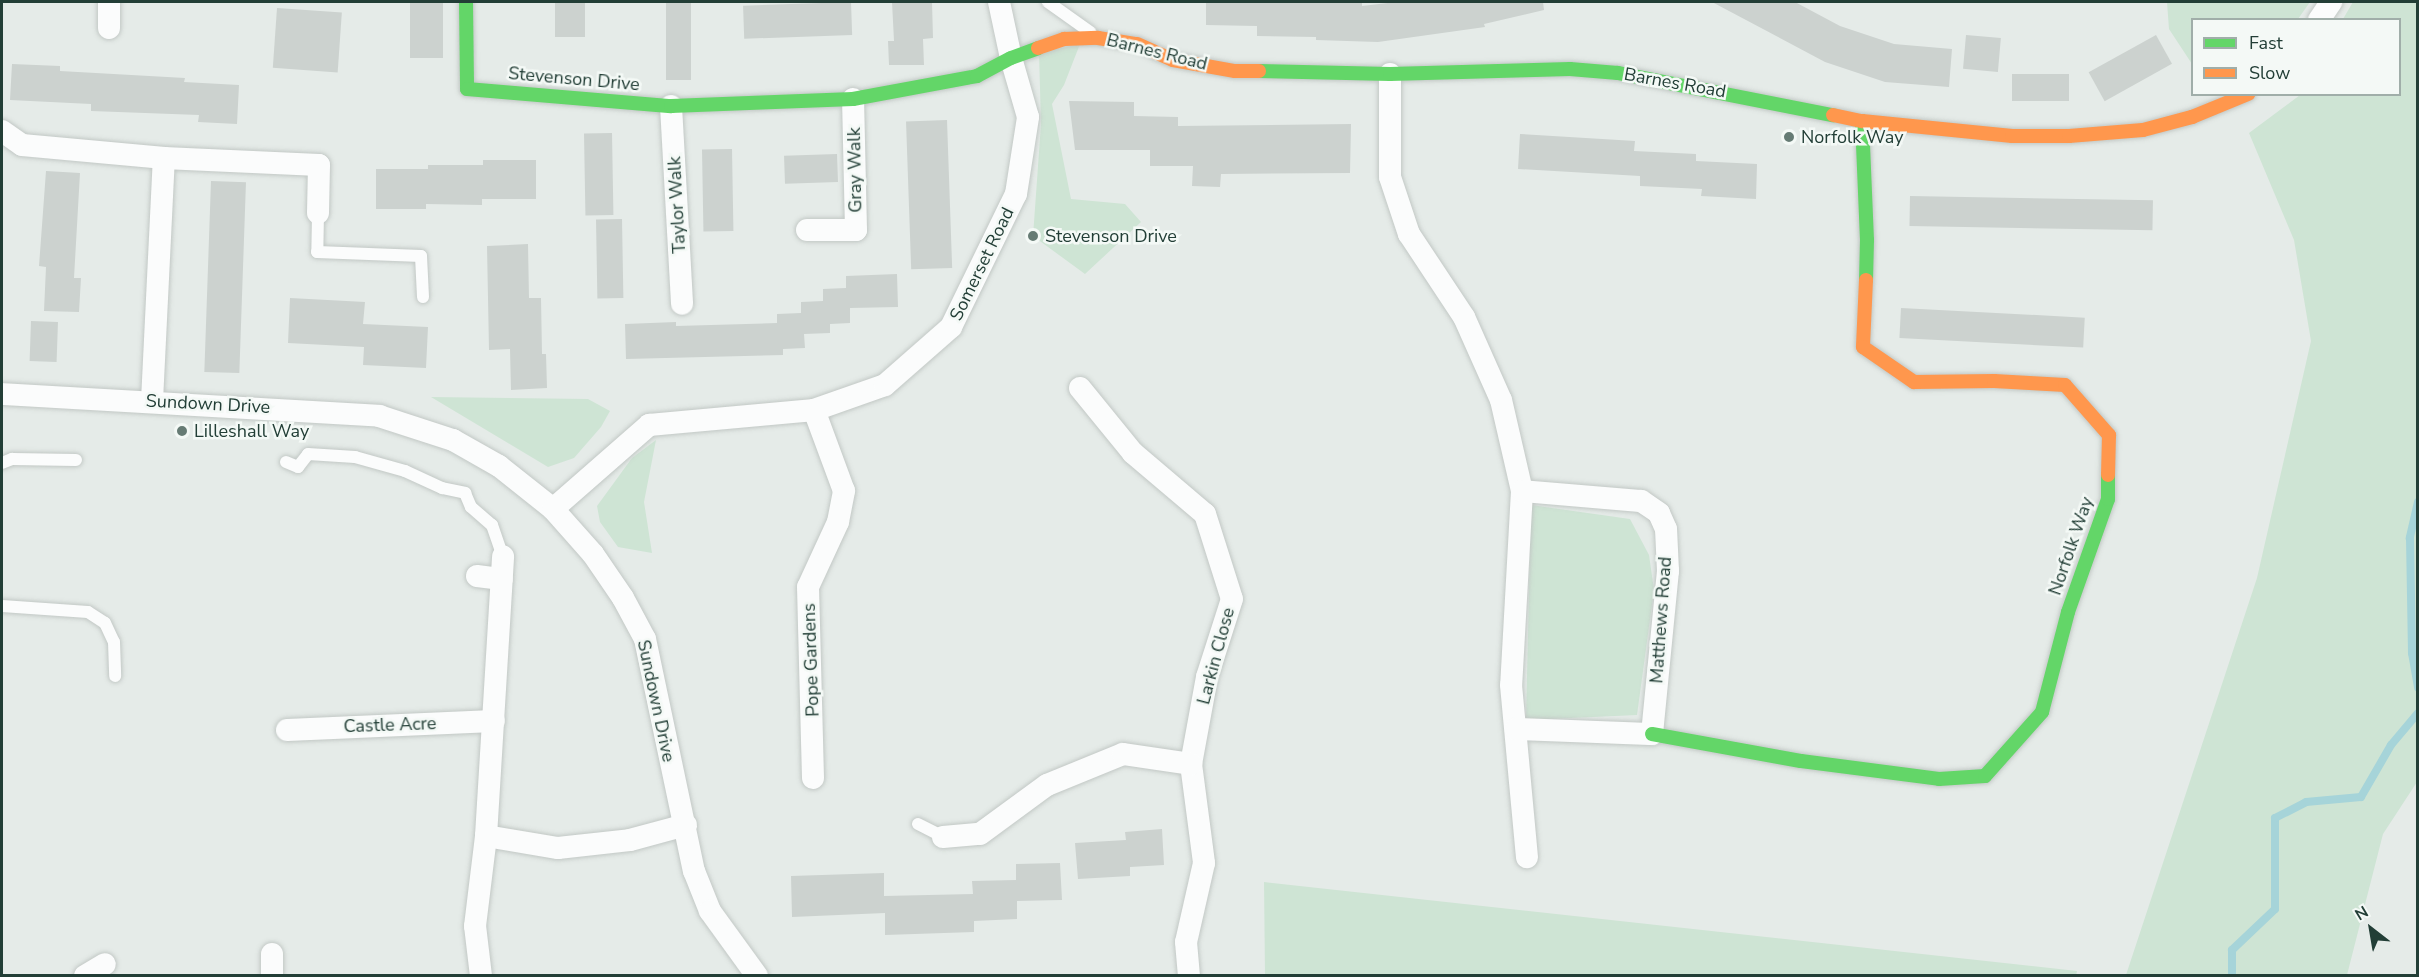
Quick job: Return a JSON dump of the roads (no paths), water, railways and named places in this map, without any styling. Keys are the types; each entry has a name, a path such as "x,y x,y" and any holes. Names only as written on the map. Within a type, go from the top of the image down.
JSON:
{"street":[{"path":"109,2 109,28"},
{"name":"Stevenson Drive","path":"466,2 467,89 671,106 853,99 977,76 1011,58"},
{"name":"Somerset Road","path":"553,509 649,425 813,411 885,385 951,327 1016,194 1028,117 1011,58 999,2"},
{"path":"2320,18 2331,2"},
{"name":"Barnes Road","path":"1011,58 1064,39 1098,38 1137,44 1173,60 1235,70 1390,74 1570,69 1618,73 1862,121 2012,136 2070,136 2142,130 2192,117 2243,96"},
{"path":"1390,74 1390,177 1409,234 1464,317 1501,400 1522,491 1511,685 1527,857"},
{"name":"Gray Walk","path":"807,230 856,230 853,99"},
{"name":"Taylor Walk","path":"671,106 682,304"},
{"name":"Norfolk Way","path":"1652,734 1801,761 1939,779 1985,776 2042,712 2068,612 2108,499 2109,435 2065,385 1994,381 1914,382 1863,347 1868,240 1862,121"},
{"path":"2,131 22,145 164,158 320,165 318,213"},
{"path":"152,401 164,158"},
{"name":"Larkin Close","path":"1080,388 1133,453 1205,514 1232,599 1207,677 1191,764 1204,863 1186,942 1189,975"},
{"name":"Sundown Drive","path":"2,394 379,416 453,440 499,466 553,509 593,554 623,598 645,639 694,871 710,911 757,975"},
{"name":"Pope Gardens","path":"813,411 844,491 838,522 808,587 813,778"},
{"name":"Matthews Road","path":"1522,491 1641,501 1659,513 1666,529 1668,571 1652,734"},
{"path":"477,576 503,568 486,836 475,926 481,975"},
{"name":"Castle Acre","path":"286,730 494,721"},
{"path":"1516,729 1652,734"},
{"path":"942,837 980,834 1047,785 1123,754 1191,764"},
{"path":"486,836 558,848 630,840 686,825"},
{"path":"85,975 105,964"}],"lane":[{"name":"Barnes Road","path":"1048,2 1098,38"},
{"path":"318,213 317,252 421,256 423,297"},
{"path":"286,462 298,467 308,454 355,457 405,471 442,488 465,493 471,507 492,525 503,568"},
{"path":"2,463 12,459 76,460"},
{"path":"2,606 88,612 105,623 114,642 115,676"},
{"path":"918,824 942,837"}],"waterway":[{"path":"2418,502 2410,538 2412,653 2418,687"},
{"path":"2232,976 2232,950 2275,909 2275,818 2306,802 2361,797 2391,745 2418,713"}],"place":[{"name":"Norfolk Way","path":"1789,137"},
{"name":"Stevenson Drive","path":"1033,236"},
{"name":"Lilleshall Way","path":"182,431"}]}
